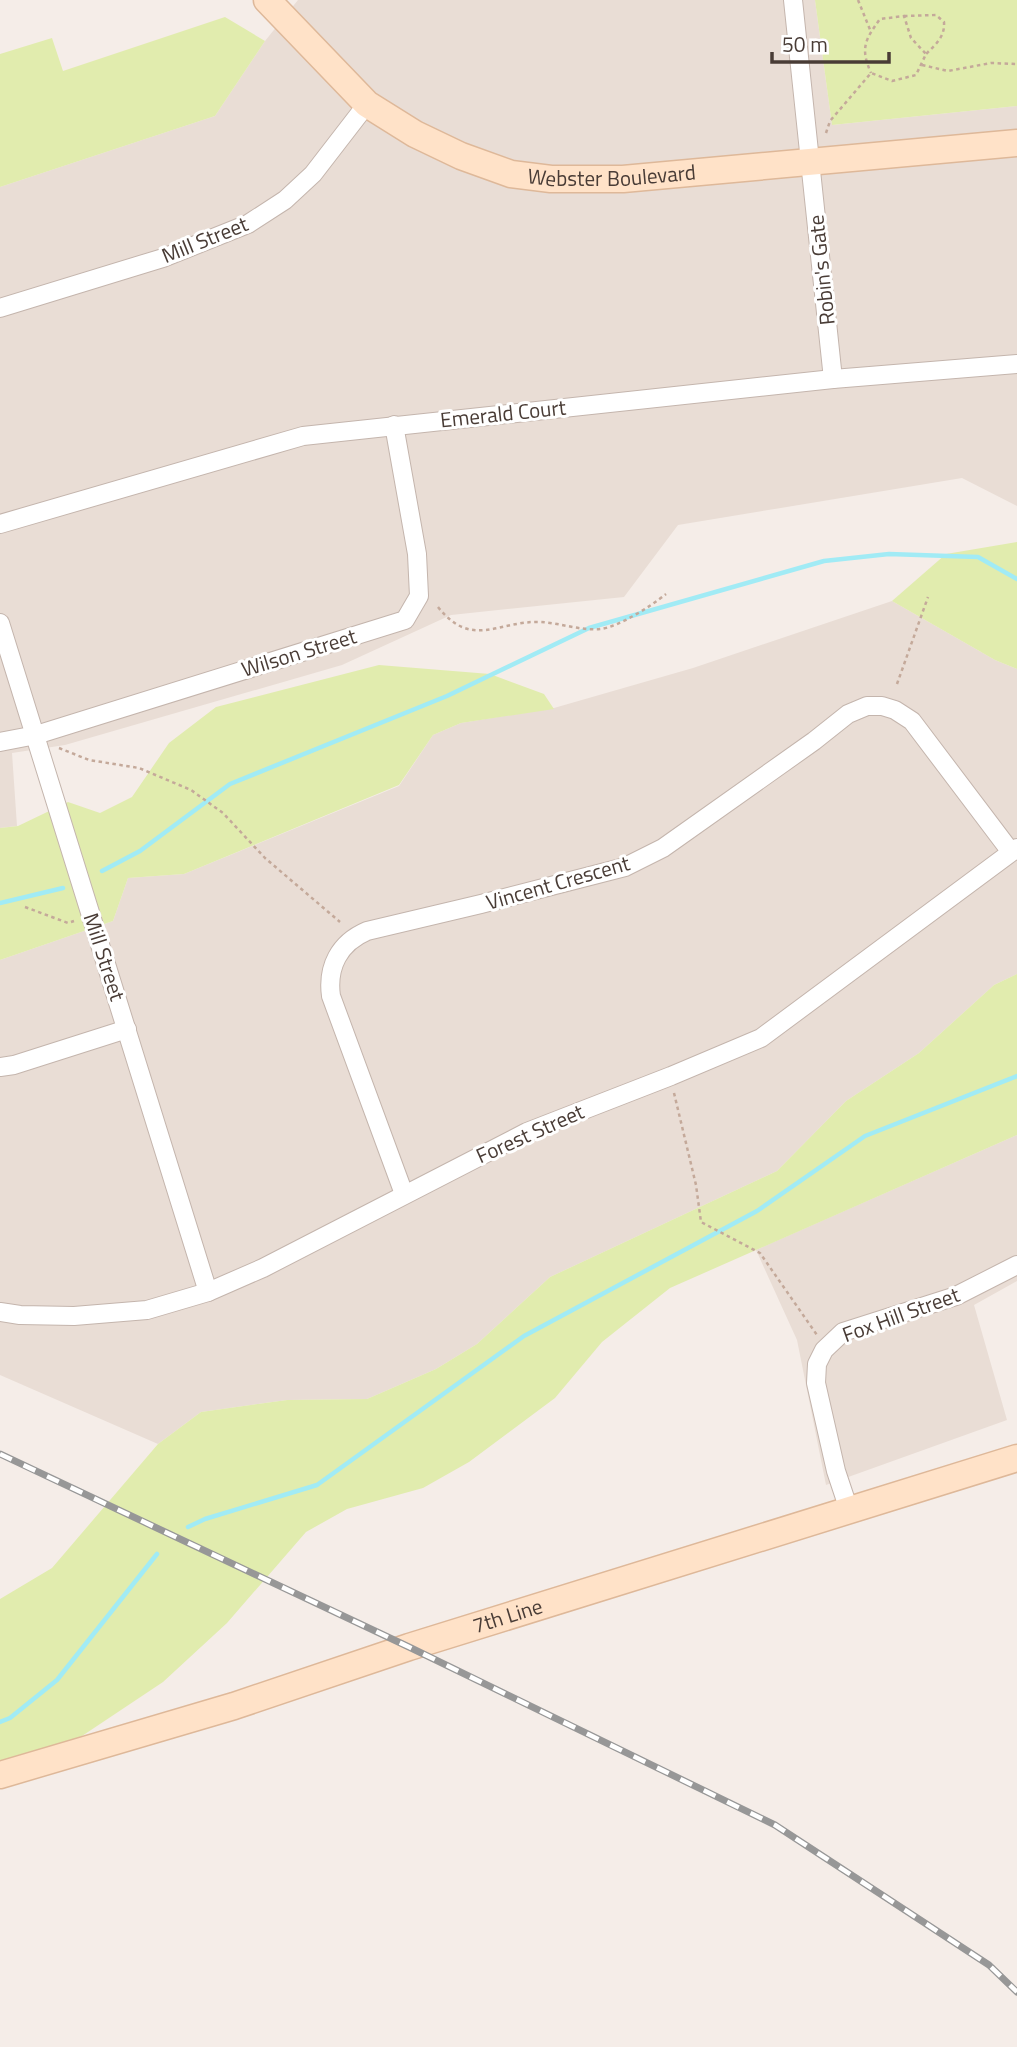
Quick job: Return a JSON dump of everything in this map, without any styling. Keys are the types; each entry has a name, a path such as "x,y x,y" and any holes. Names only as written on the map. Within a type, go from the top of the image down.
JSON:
{"street":[{"name":"Webster Boulevard","path":"267,0 367,104 415,134 461,156 511,174 551,179 623,179 1017,143"},
{"name":"Robin's Gate","path":"793,0 833,379"},
{"name":"Mill Street","path":"0,308 163,258 248,224 285,200 313,174 367,104"},
{"name":"Emerald Court","path":"0,524 303,436 833,379 1017,364"},
{"name":"Wilson Street","path":"0,742 36,735 405,620 419,596 417,554 394,425"},
{"name":"Mill Street","path":"0,623 208,1292"},
{"name":"Vincent Crescent","path":"404,1194 331,996 330,982 334,962 344,946 355,937 367,931 625,867 663,848 848,714 867,706 886,707 912,722 1014,850"},
{"name":"Forest Street","path":"0,1312 74,1316 147,1310 208,1292 263,1268 527,1132 761,1038 1014,850"},
{"path":"0,1067 127,1029"},
{"name":"Fox Hill Street","path":"849,1510 836,1471 816,1383 817,1364 824,1350 843,1332 956,1296 1017,1265"},
{"name":"7th Line","path":"0,1775 234,1706 409,1647 1017,1458"}],"path":[{"path":"858,0 871,32"},
{"path":"936,15 944,22 945,31 926,54 916,75 892,81 871,72 864,57 867,37 871,32 880,19 936,15"},
{"path":"904,16 911,37 926,54"},
{"path":"922,65 948,71 992,63 1017,64"},
{"path":"826,133 830,121 871,72"},
{"path":"438,607 449,621 469,631 539,621 600,629 625,620 666,594"},
{"path":"897,684 928,597"},
{"path":"59,748 89,760 139,768 191,790 223,813 265,858 340,922"},
{"path":"25,906 68,923 91,917"},
{"path":"671,1076 696,1185 701,1222 760,1253 817,1335"}],"shaded area":[{"path":"298,0 815,0 832,125 1017,106 1017,506 962,478 678,525 624,597 451,615 342,665 65,745 12,753 17,826 0,828 0,187 215,116 265,41"},
{"path":"892,601 995,660 1017,669 1017,974 994,985 919,1053 846,1101 777,1171 550,1277 477,1344 436,1369 367,1399 287,1400 201,1412 158,1444 0,1375 0,960 113,921 128,878 184,874 399,786 433,735 461,723 554,708 693,668"},
{"path":"1017,1135 1017,1281 974,1305 1007,1420 826,1485 797,1340 756,1250"}],"green space":[{"path":"815,0 1017,0 1017,106 832,125"},
{"path":"225,17 265,41 215,116 0,187 0,54 52,38 63,71"},
{"path":"1017,542 1017,669 995,660 892,601 946,554"},
{"path":"379,665 490,674 544,694 554,709 461,723 433,735 399,785 184,874 128,878 113,921 0,960 0,828 18,826 68,802 100,813 132,797 169,743 216,707"},
{"path":"1017,974 1017,1135 670,1288 602,1342 555,1398 469,1462 423,1488 347,1509 306,1532 227,1623 163,1682 64,1748 0,1767 0,1599 52,1568 158,1444 201,1412 287,1400 367,1399 436,1369 477,1344 550,1277 777,1171 846,1101 919,1053 994,985"}],"waterway":[{"path":"102,871 140,851 230,784 447,696 589,628 824,561 889,554 978,557 1017,579"},
{"path":"0,903 63,888"},
{"path":"188,1527 205,1519 317,1485 524,1336 757,1211 865,1136 1017,1076"},
{"path":"0,1722 10,1718 57,1680 157,1554"}],"railway":[{"path":"0,1454 409,1647 775,1825 989,1965 1017,1992"}]}
